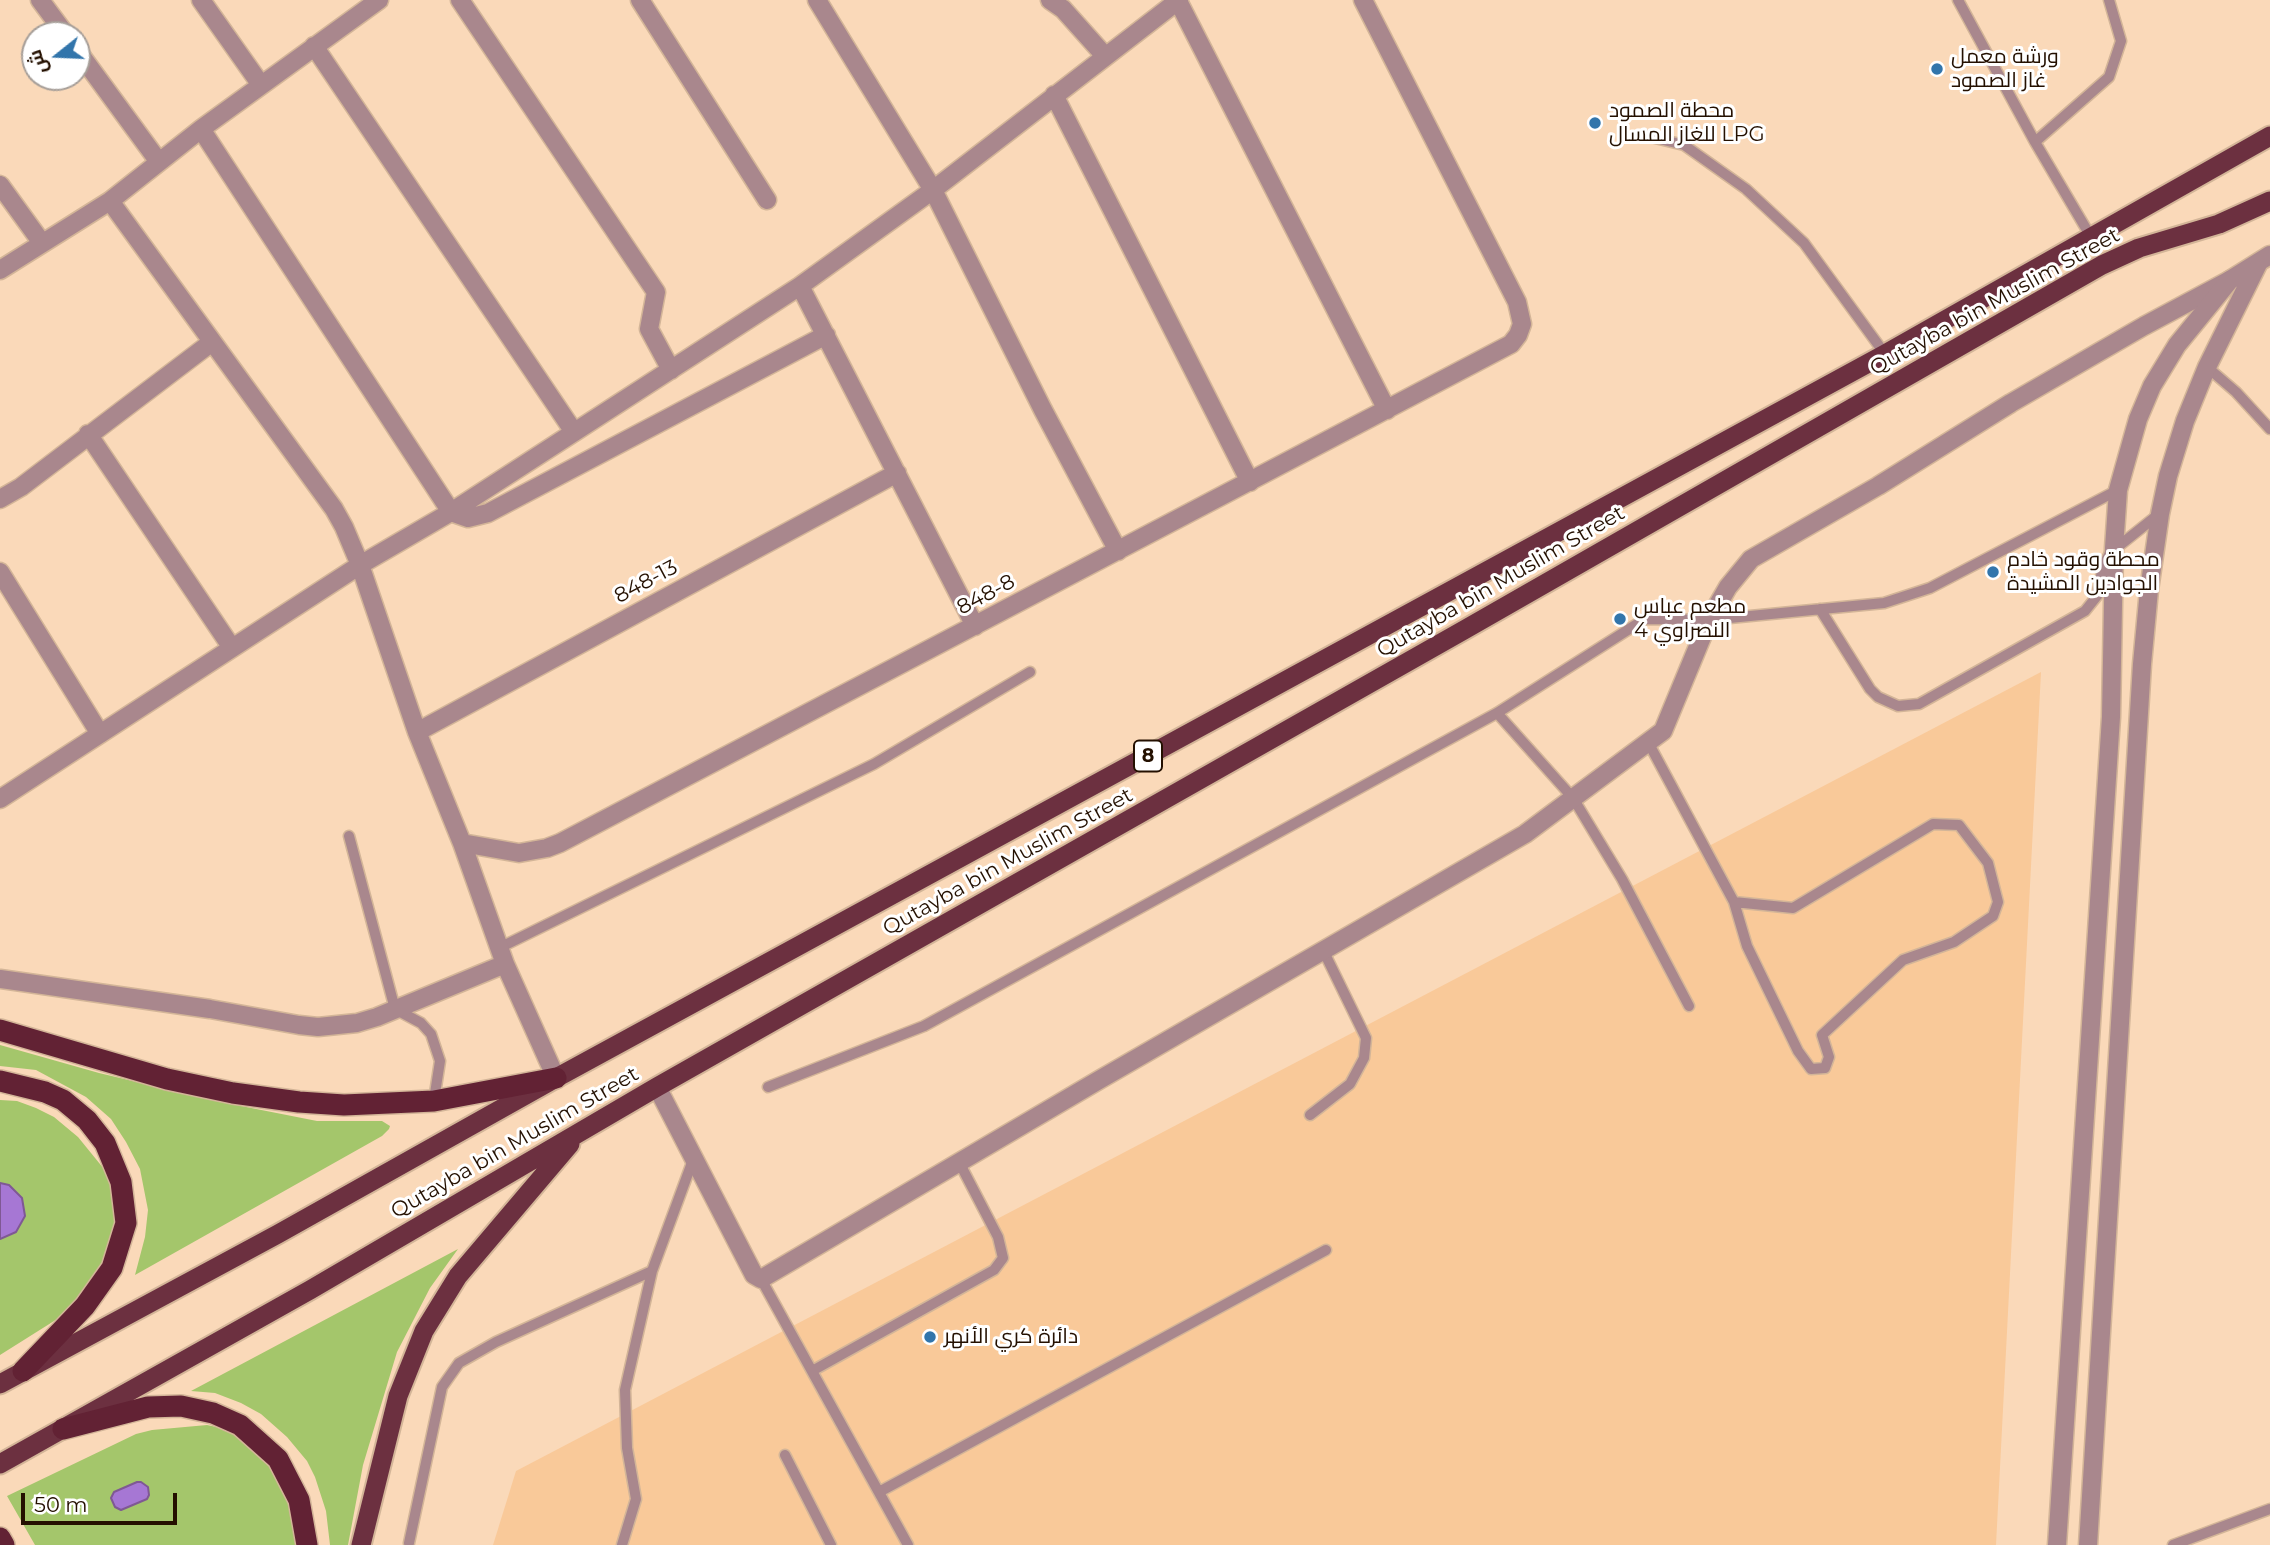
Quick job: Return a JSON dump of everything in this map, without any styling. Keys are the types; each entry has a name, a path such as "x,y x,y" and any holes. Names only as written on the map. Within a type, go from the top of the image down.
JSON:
{"highway":[{"name":"Qutayba bin Muslim Street","path":"0,1384 1885,354 2270,136"},
{"name":"Qutayba bin Muslim Street","path":"0,1464 310,1290 657,1087 2102,265 2138,248 2219,224 2270,201"},
{"path":"0,1030 167,1079 233,1093 344,1105 434,1101 556,1078"},
{"path":"0,1081 63,1100 87,1120 106,1143 121,1182 126,1223 112,1268 85,1306 23,1371"},
{"path":"361,1545 398,1396 424,1331 458,1276 552,1163 586,1128"},
{"path":"63,1429 148,1407 181,1406 213,1413 240,1425 278,1459 299,1500 307,1545"},
{"path":"0,1538 4,1545"}],"street":[{"path":"40,0 56,21"},
{"path":"201,0 261,85"},
{"path":"460,0 656,292 649,329 671,370"},
{"path":"640,0 767,200"},
{"path":"817,0 933,190 1043,410 1118,551"},
{"path":"1050,0 1063,9 1105,56"},
{"path":"0,799 360,565 451,512 800,286 933,190 1179,0 1387,410"},
{"name":"848-8","path":"462,843 519,853 547,848 1511,344 1522,324 1517,302 1363,0"},
{"path":"0,270 110,201 201,129 372,2"},
{"path":"314,46 574,432"},
{"path":"91,69 159,162"},
{"path":"1054,94 1250,482"},
{"path":"201,129 451,512 468,518 488,513 826,335"},
{"path":"0,185 42,243"},
{"path":"110,201 334,509 360,565 417,732 462,843 502,956 556,1078"},
{"path":"657,1087 754,1275 761,1279 1525,834 1663,731 1709,620 1728,587 1751,559 1878,486 2011,402 2265,259"},
{"path":"2088,1545 2142,664 2149,590 2160,514 2185,421 2207,367 2265,259"},
{"path":"2057,1545 2111,717 2114,548 2118,490 2126,454 2152,386 2177,345 2230,280"},
{"path":"800,286 975,626"},
{"path":"0,499 212,342"},
{"path":"88,434 232,648"},
{"name":"848-13","path":"417,732 897,473"},
{"path":"0,572 100,734"},
{"path":"0,979 318,1027 358,1023 395,1009 502,956"}],"lane":[{"path":"1958,0 2035,142 2091,237"},
{"path":"2035,142 2109,77 2121,41 2109,0"},
{"path":"1647,136 1684,145 1746,189 1804,243 1885,354"},
{"path":"2207,367 2266,417 2270,429"},
{"path":"768,1087 924,1026 1497,713 1645,619 1709,620 1884,603 1930,588 2118,490"},
{"path":"1820,609 1870,689 1887,702 1909,706 1930,699 2085,611 2097,596 2104,566 2114,548 2160,514"},
{"path":"502,956 874,764 1030,673"},
{"path":"1497,713 1573,797 1622,879 1689,1006"},
{"path":"1648,741 1734,902 1747,946 1798,1051 1811,1069 1825,1068 1829,1057 1822,1035 1903,960 1954,942 1993,916 1998,902 1988,863 1959,825 1933,824 1793,908 1734,902"},
{"path":"349,836 395,1009 421,1023 431,1034 440,1060 434,1101"},
{"path":"1310,1115 1350,1084 1364,1058 1366,1038 1323,950"},
{"path":"622,1545 636,1499 627,1448 625,1390 652,1271 694,1158"},
{"path":"812,1371 994,1270 1003,1258 998,1237 959,1162"},
{"path":"879,1492 1326,1250"},
{"path":"409,1543 442,1387 459,1363 496,1342 652,1271"},
{"path":"761,1279 908,1545"},
{"path":"785,1455 831,1545"},
{"path":"2173,1545 2270,1508"}],"shaded area":[{"path":"2041,672 1996,1545 493,1545 516,1471"},
{"path":"0,1183 9,1185 22,1198 25,1216 16,1232 0,1239"},
{"path":"137,1482 148,1487 147,1499 121,1510 115,1507 111,1498 114,1492"}],"green space":[{"path":"0,1045 99,1073 226,1103 317,1121 382,1121 390,1126 382,1136 135,1275 145,1237 148,1210 140,1169 126,1142 111,1119 86,1097 36,1070 0,1066"},
{"path":"0,1100 17,1101 36,1108 54,1117 78,1137 104,1169 112,1189 116,1212 115,1242 108,1260 85,1291 62,1316 0,1355"},
{"path":"458,1249 430,1288 397,1352 363,1465 348,1545 330,1545 326,1511 315,1477 307,1461 287,1437 261,1414 241,1403 215,1393 191,1391"},
{"path":"207,1425 226,1429 269,1459 288,1493 298,1545 35,1545 7,1496 136,1434"}],"place":[{"name":"ورشة معمل غاز الصمود","path":"1937,69"},
{"name":"محطة الصمود للغاز المسال LPG","path":"1595,123"},
{"name":"محطة وقود خادم الجوادين المشيدة","path":"1993,572"},
{"name":"مطعم عباس النصراوي 4","path":"1620,619"},
{"name":"دائرة كري الأنهر","path":"930,1337"}]}
